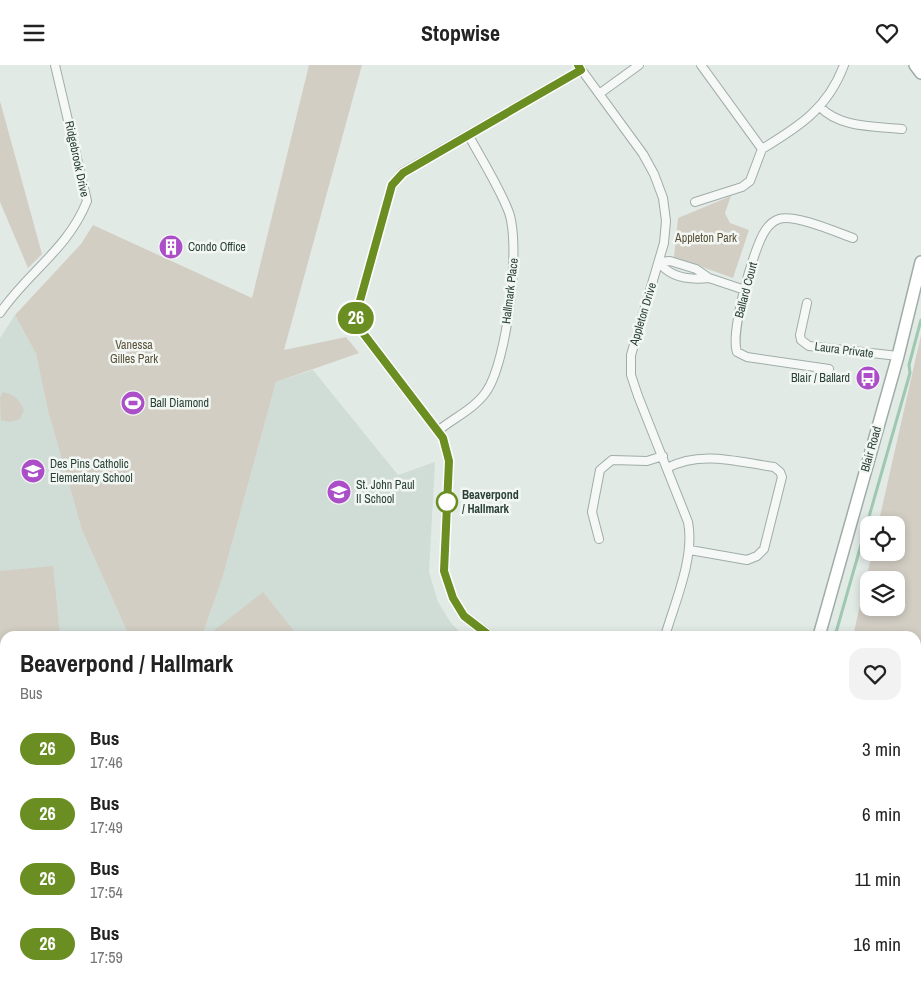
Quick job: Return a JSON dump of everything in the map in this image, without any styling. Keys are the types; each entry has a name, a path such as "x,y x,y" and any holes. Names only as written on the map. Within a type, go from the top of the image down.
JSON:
{"main road":[{"path":"915,65 921,73"},
{"name":"Blair Road","path":"820,631 898,356 921,262"}],"street":[{"name":"Ridgebrook Drive","path":"0,313 15,291 67,239 79,222 87,201 55,65"},
{"path":"599,94 639,65"},
{"path":"701,65 762,149"},
{"path":"695,202 742,187 750,181 762,149 796,129 820,107 844,65"},
{"path":"484,631 464,616 453,598 444,571 449,461 443,438 357,325 356,315 392,185 403,173 468,136 580,67"},
{"name":"Appleton Drive","path":"580,67 643,154 654,174 663,198 666,221 664,243 631,355 631,375 663,456 691,535 690,550 666,631"},
{"path":"820,107 828,115 845,123 902,129"},
{"name":"Hallmark Place","path":"439,431 487,392 497,372 515,261 509,211 468,136"},
{"name":"Ballard Court","path":"829,369 747,357 736,352 734,344 744,290 764,232 771,224 781,218 797,219 853,238"},
{"path":"659,262 666,271 693,280 709,278 744,290"},
{"name":"Laura Private","path":"807,303 800,340 809,346 898,356"},
{"path":"599,539 592,512 600,470 612,460 647,461 663,456"},
{"path":"667,468 681,461 708,457 774,467 780,472 782,477 764,549 757,556 747,560 690,550"}],"shaded area":[{"name":"Des Pins Catholic Elementary School","path":"15,315 36,354 48,411 82,530 127,631 0,631 0,338"},
{"name":"St. John Paul II School","path":"313,370 398,475 435,462 429,572 438,602 451,623 459,631 204,631 223,576 276,382"}],"green space":[{"name":"Vanessa Gilles Park","path":"309,65 362,65 284,350 346,337 359,353 276,382 223,576 204,631 127,631 82,530 48,411 36,354 15,315 81,244 93,225 252,298"},
{"path":"0,101 42,254 28,268 0,202"},
{"name":"Appleton Park","path":"731,196 725,213 730,223 749,230 733,278 674,257 678,218"},
{"path":"921,335 921,631 854,631 860,605 860,616 905,616 905,571 868,571 870,561 905,561 905,516 880,516"},
{"path":"3,392 14,396 20,403 24,410 20,419 10,422 1,420 0,397"},
{"path":"53,566 60,631 0,631 0,571"},
{"path":"263,592 294,631 213,631"}],"waterway":[{"path":"836,631 910,373 909,365 921,320"}],"bus line":[{"name":"26","path":"482,631 464,616 458,608 444,571 449,461 443,438 357,325 356,315 392,185 403,173 581,70 578,65"}],"place":[{"name":"Condo Office","path":"171,247"},
{"name":"Blair / Ballard","path":"868,378"},
{"name":"Ball Diamond","path":"133,403"},
{"name":"Des Pins Catholic Elementary School","path":"33,471"},
{"name":"St. John Paul II School","path":"339,492"},
{"name":"Beaverpond / Hallmark","path":"447,502"}]}
